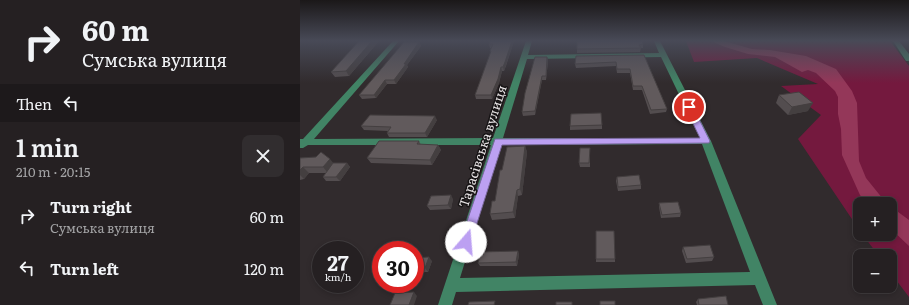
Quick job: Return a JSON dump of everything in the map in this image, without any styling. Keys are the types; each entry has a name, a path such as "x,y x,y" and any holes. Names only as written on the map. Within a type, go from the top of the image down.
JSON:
{"street":[{"path":"302,144 384,55"},
{"path":"524,57 648,55"},
{"path":"664,55 706,141 770,305"},
{"name":"Тарасівська вулиця","path":"445,305 524,57"},
{"path":"302,144 706,141"},
{"path":"452,285 760,278"}],"shaded area":[{"path":"691,55 901,55 909,66 909,297 897,281 897,249 874,249 867,241 897,241 897,197 853,197 853,221 798,139 821,115 781,86 818,84 757,58 694,62"},
{"path":"759,55 806,56 836,69 852,91 857,103 859,161 866,178 881,197 862,197 842,155 838,97 835,91 816,73 808,70 802,72 775,57"},
{"path":"897,211 909,220 909,246 897,235"}],"building":[{"path":"346,55 360,55 346,71 331,72"},
{"path":"393,55 410,55 404,64 406,64 394,80 385,80 374,95 359,95"},
{"path":"489,55 507,55 503,67 501,67 498,79 491,95 475,95"},
{"path":"644,55 667,109 651,110 642,86 633,86 630,69 617,69 616,62 575,64 576,56"},
{"path":"535,57 547,57 546,76 542,76 535,111 522,112 525,93"},
{"path":"799,92 813,103 792,107 779,95"},
{"path":"601,113 602,125 570,126 571,114"},
{"path":"370,115 435,116 425,133 387,133 391,127 361,126"},
{"path":"379,141 419,141 417,144 438,145 430,160 367,158"},
{"path":"525,146 520,189 517,190 513,212 490,214 492,201 495,201 500,170 502,170 507,147"},
{"path":"580,148 590,148 589,163 579,163"},
{"path":"321,152 330,159 323,167 303,167 300,170 300,158 316,157"},
{"path":"333,163 347,163 336,177 323,177"},
{"path":"639,175 641,185 618,187 617,177"},
{"path":"451,195 448,205 427,206 431,196"},
{"path":"678,202 681,213 662,215 659,203"},
{"path":"596,231 614,231 615,259 596,259"},
{"path":"710,245 714,257 687,259 683,247"},
{"path":"518,251 516,262 478,263 481,252"},
{"path":"424,257 429,257 425,268 424,268"},
{"path":"395,293 414,293 409,305 390,305"},
{"path":"726,296 728,305 699,305 698,299"},
{"path":"495,301 494,305 468,305 469,302"},
{"path":"600,301 615,301 615,305 600,305"},
{"path":"556,302 572,302 572,305 556,305"}],"route":[{"path":"466,242 498,142 706,141 689,107"}]}
